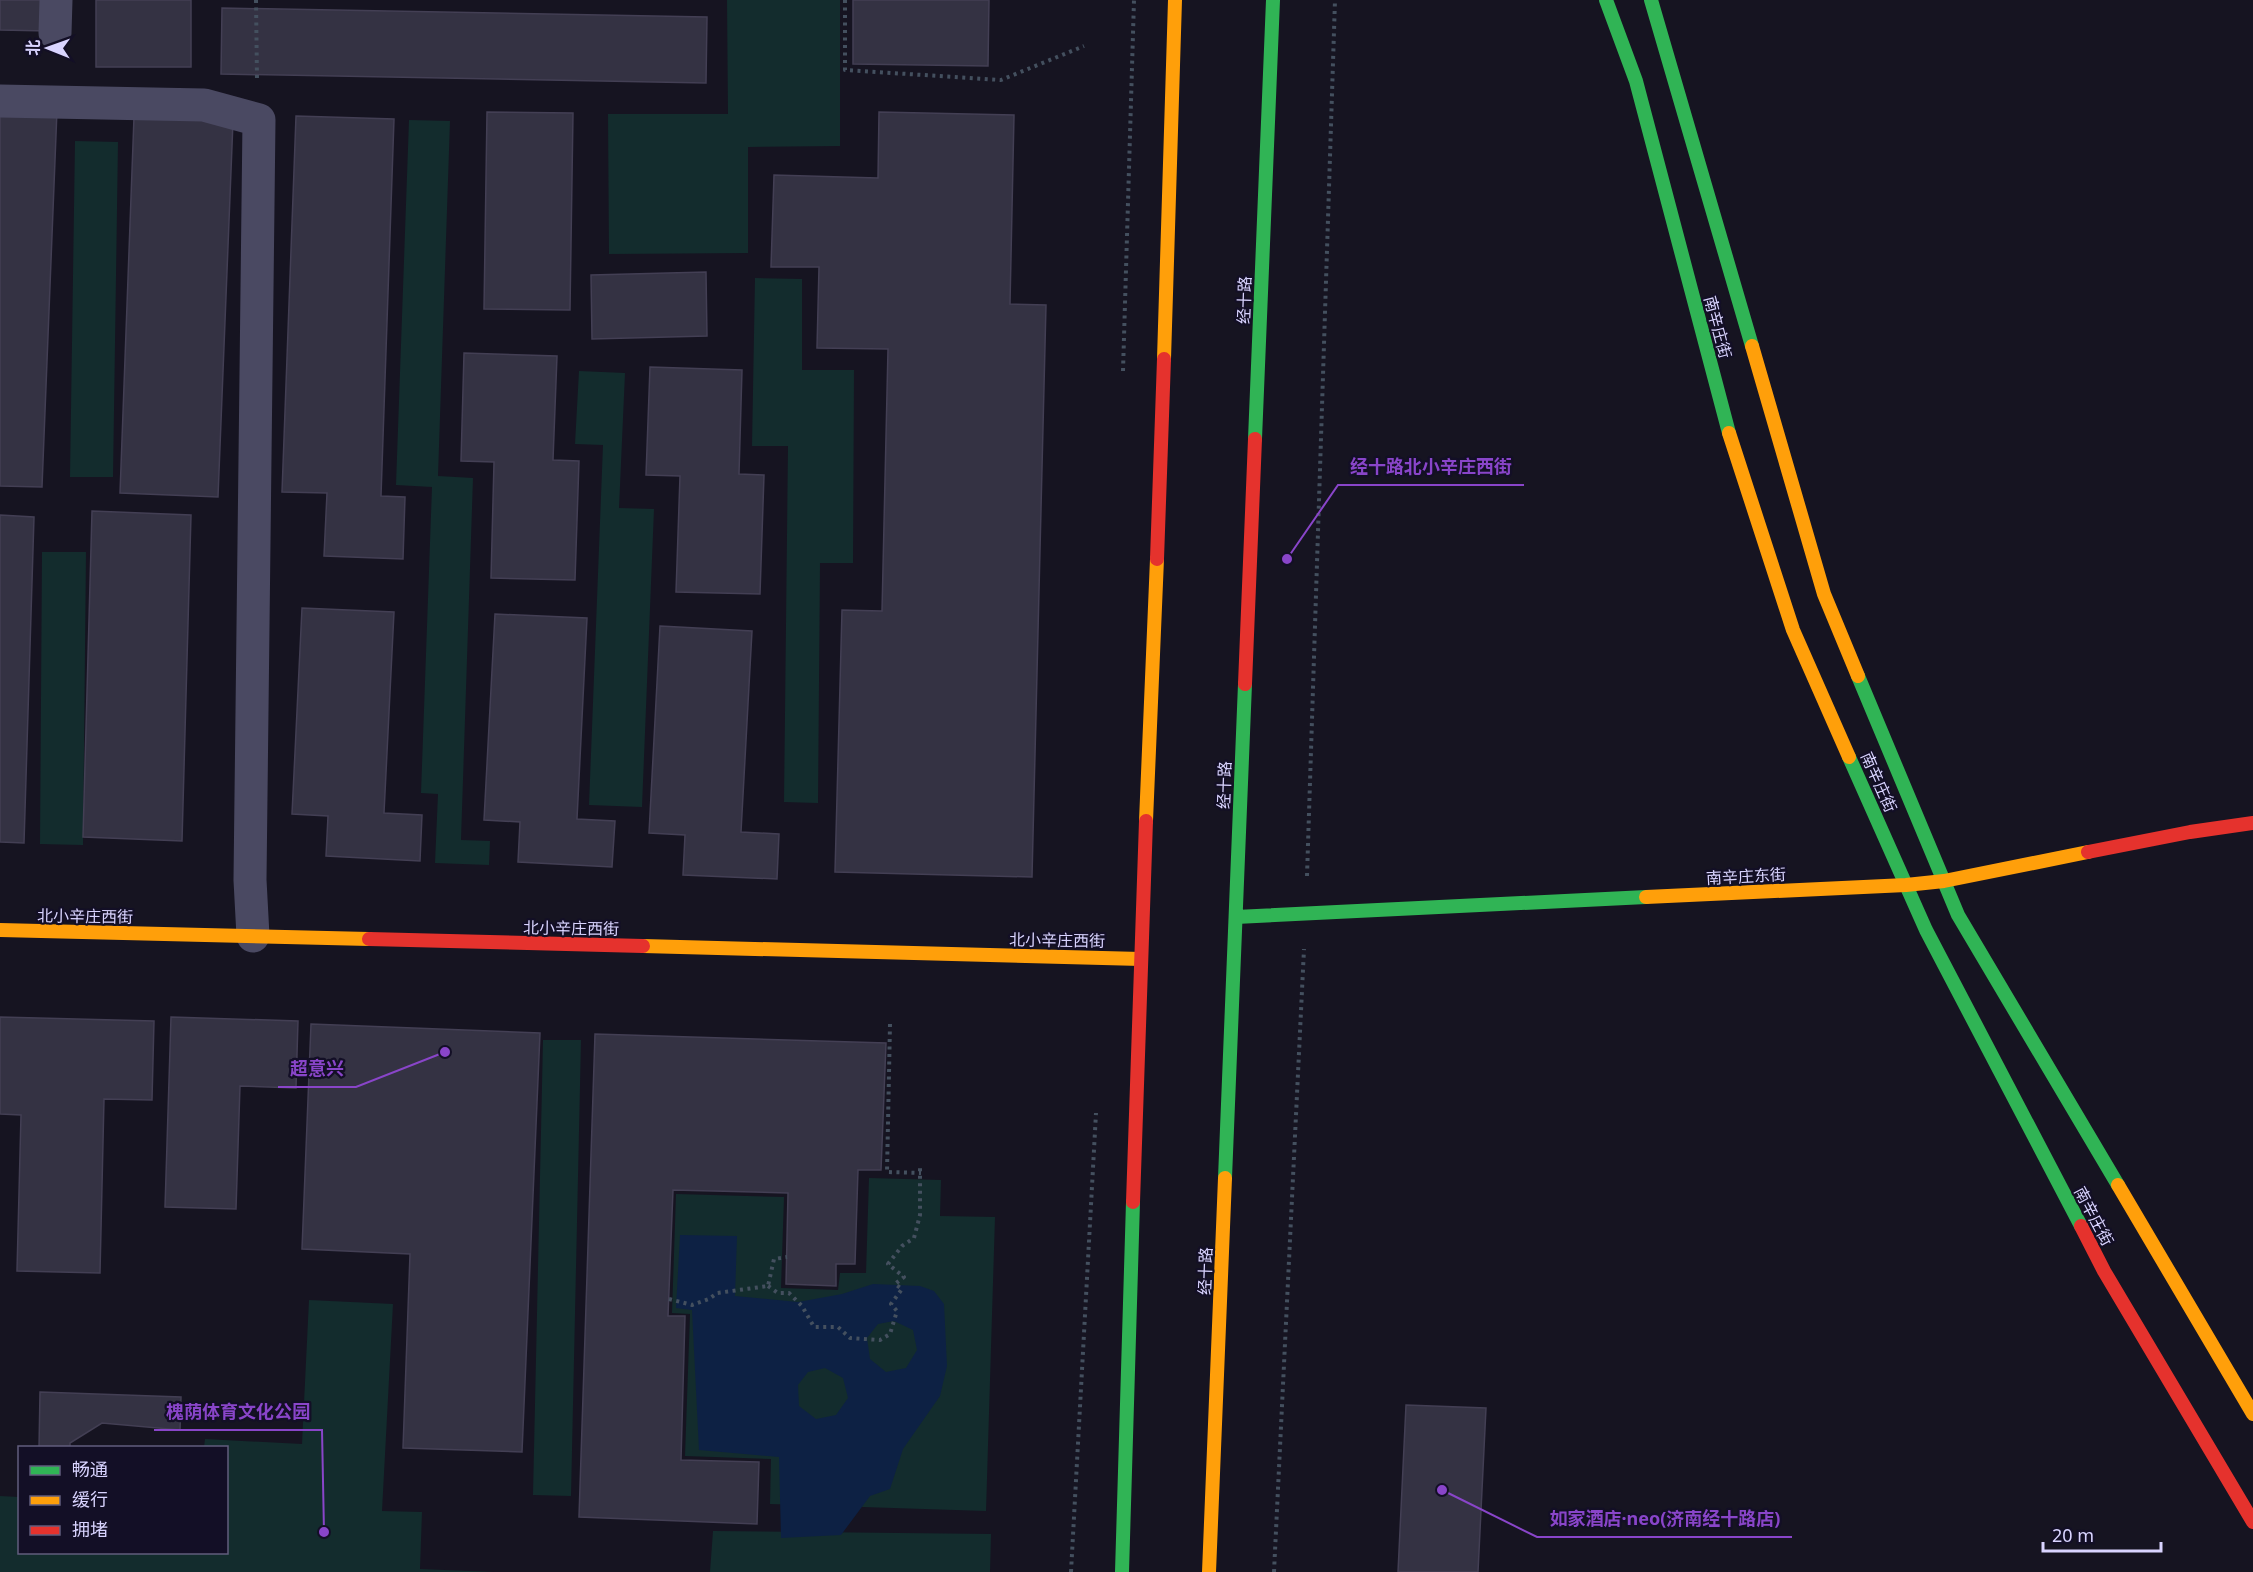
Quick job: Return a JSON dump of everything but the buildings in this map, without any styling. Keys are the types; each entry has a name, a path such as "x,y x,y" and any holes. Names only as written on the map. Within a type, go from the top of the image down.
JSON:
{"main road":[{"path":"1122,1572 1175,0"},
{"name":"经十路","path":"1209,1572 1272,0"},
{"name":"南辛庄街","path":"1606,0 1636,81 1734,452 1793,630 1926,930 2104,1271 2253,1522"},
{"name":"南辛庄街","path":"1651,0 1824,594 1958,915 2253,1414"},
{"name":"南辛庄东街","path":"1236,916 1906,885 1944,881 2190,832 2253,824"},
{"name":"北小辛庄西街","path":"0,930 1141,959"}],"street":[{"path":"56,0 56,33"},
{"path":"0,101 204,105 258,120 250,880 253,936"}],"path":[{"path":"256,0 258,120"},
{"path":"845,0 845,70 1001,80 1084,46"},
{"path":"1123,379 1134,0"},
{"path":"1274,1572 1305,913 1335,0"},
{"path":"890,1024 887,1172 921,1173"},
{"path":"1071,1572 1097,1103"},
{"path":"669,1299 692,1305 709,1299 717,1293 768,1286 778,1293 789,1293 795,1298 814,1327 838,1327 850,1338 870,1340 886,1338 890,1334 897,1311 891,1304 902,1289 895,1284 904,1277 888,1264 902,1246 914,1238 920,1215 920,1167"},
{"path":"768,1286 774,1259 787,1257"}],"green space":[{"path":"727,0 840,0 840,146 748,147 748,253 609,254 608,114 728,114"},
{"path":"409,120 450,121 438,476 473,478 461,840 490,841 489,865 435,863 438,794 421,793 432,487 396,485"},
{"path":"75,141 118,142 113,477 70,477"},
{"path":"755,278 802,279 802,370 854,370 853,563 820,563 818,803 784,802 788,446 752,446"},
{"path":"579,371 625,373 619,508 654,509 642,807 589,805 603,445 575,444"},
{"path":"42,552 86,552 83,845 40,844"},
{"path":"543,1040 581,1040 571,1496 533,1495"},
{"path":"869,1178 941,1180 940,1216 995,1217 986,1511 770,1504 771,1459 685,1456 690,1314 672,1313 676,1194 784,1197 781,1288 838,1290 840,1273 866,1273"},
{"path":"309,1300 393,1304 382,1511 422,1512 420,1569 494,1572 0,1572 0,1496 18,1497 18,1554 228,1554 228,1446 204,1446 205,1439 302,1444"},
{"path":"713,1531 991,1534 990,1572 710,1572"}],"water":[{"path":"680,1235 737,1236 735,1296 798,1302 842,1294 873,1284 920,1286 934,1291 944,1304 947,1366 940,1396 903,1449 890,1489 870,1496 841,1535 781,1538 779,1457 699,1450 692,1310 676,1308","holes":["894,1321 913,1330 917,1350 906,1368 886,1372 870,1359 867,1338 878,1324","825,1368 843,1378 848,1398 836,1415 816,1419 799,1406 798,1385 808,1372"]}],"traffic: fast":[{"path":"1255,439 1273,0"},
{"path":"1606,0 1636,81 1729,433"},
{"path":"1651,0 1752,346"},
{"path":"1858,676 1958,915 2118,1185"},
{"path":"1225,1178 1245,684"},
{"path":"1849,757 1926,930 2081,1226"},
{"path":"1236,917 1646,897"},
{"path":"1122,1572 1133,1202"}],"traffic: slow":[{"path":"1164,359 1175,0"},
{"path":"1752,346 1824,594 1858,676"},
{"path":"1729,433 1793,630 1849,757"},
{"path":"1146,821 1157,559"},
{"path":"1646,897 1906,885 1944,881 2088,852"},
{"path":"0,930 369,939"},
{"path":"643,946 1141,959"},
{"path":"1209,1572 1225,1178"},
{"path":"2118,1185 2253,1414"}],"traffic: jam":[{"path":"1157,559 1164,359"},
{"path":"1245,684 1255,439"},
{"path":"1133,1202 1146,821"},
{"path":"2088,852 2190,832 2253,823"},
{"path":"369,939 643,946"},
{"path":"2081,1226 2104,1271 2253,1522"}],"place":[{"name":"经十路北小辛庄西街","path":"1287,559"},
{"name":"超意兴","path":"445,1052"},
{"name":"如家酒店·neo(济南经十路店)","path":"1442,1490"},
{"name":"槐荫体育文化公园","path":"324,1532"}]}
